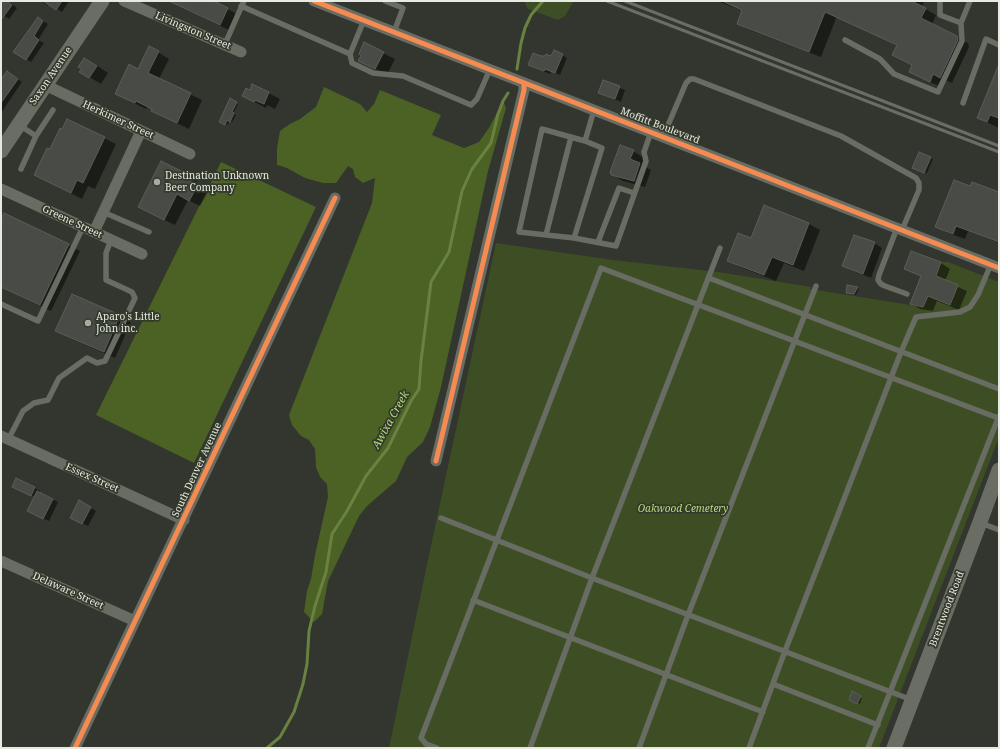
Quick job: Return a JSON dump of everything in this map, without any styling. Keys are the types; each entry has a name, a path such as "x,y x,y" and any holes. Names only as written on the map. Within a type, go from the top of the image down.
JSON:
{"street":[{"name":"Saxon Avenue","path":"1,151 102,1"},
{"name":"Livingston Street","path":"124,1 241,52"},
{"name":"Moffitt Boulevard","path":"314,1 995,266"},
{"path":"436,461 524,90 524,82"},
{"name":"Herkimer Street","path":"45,85 190,154"},
{"path":"94,232 141,131"},
{"name":"Greene Street","path":"1,189 142,254"},
{"name":"South Denver Avenue","path":"75,748 335,198"},
{"name":"Essex Street","path":"5,438 184,520"},
{"name":"Brentwood Road","path":"894,748 999,470"},
{"name":"Delaware Street","path":"1,561 135,621"}],"lane":[{"path":"385,1 403,8 394,32"},
{"path":"940,1 940,15 961,23"},
{"path":"844,40 880,59 894,74 938,92 962,41 961,23 970,1"},
{"path":"225,44 243,4 256,12 350,54"},
{"path":"364,20 350,54 352,63 373,73 403,76 471,106 477,99 490,69"},
{"path":"963,103 986,39 999,45"},
{"path":"663,137 686,83 690,79 694,79 841,136 916,178 919,183 919,190 899,229 878,280 885,286 907,294"},
{"path":"22,169 36,136 54,110"},
{"path":"584,140 594,110"},
{"path":"19,125 36,136"},
{"path":"574,238 602,148 584,140 542,129 519,232 574,238 616,246 646,161 644,152 651,132"},
{"path":"546,235 571,137"},
{"path":"598,242 619,188 634,193"},
{"path":"103,212 149,232"},
{"path":"1,304 38,321 41,318 83,227"},
{"path":"5,438 23,411 34,403 48,400 59,378 86,358 97,363 105,361 135,298 132,292 106,280 106,253 112,240"},
{"path":"530,748 592,578 720,248"},
{"path":"749,748 890,378 916,317 960,312 970,307 995,266"},
{"path":"437,748 426,744 421,738 601,268 890,378 999,417 868,748"},
{"path":"708,278 999,389"},
{"path":"640,748 688,615 816,286"},
{"path":"441,518 592,578 912,700"},
{"path":"980,522 999,530"},
{"path":"473,600 763,712"},
{"path":"773,684 878,725"}],"green space":[{"path":"526,1 573,2 565,16 558,20 528,9 525,3"},
{"path":"324,87 360,104 367,112 374,104 380,90 441,115 432,135 464,148 479,142 489,128 503,101 506,108 488,171 441,387 430,427 423,442 407,457 396,481 367,506 359,516 328,581 322,614 314,622 304,612 307,591 311,579 328,497 327,484 320,477 316,467 315,449 309,440 301,436 292,425 289,415 372,203 375,178 363,183 355,177 353,169 348,166 336,183 323,183 305,178 287,168 277,165 277,148 280,131 316,107"},
{"path":"221,162 316,207 194,463 96,415"},
{"name":"Oakwood Cemetery","path":"496,243 613,260 718,272 811,287 810,289 923,307 941,262 948,262 999,282 999,437 879,748 389,748"}],"building":[{"path":"1,1 7,1 12,5 1,20"},
{"path":"43,1 62,1 56,10"},
{"path":"169,1 214,1 228,8 220,25"},
{"path":"722,1 911,1 926,8 921,18 957,36 958,40 940,78 933,74 930,82 909,72 912,65 892,55 897,45 825,12 809,52 737,24 742,10"},
{"path":"38,17 43,21 34,36 39,40 26,60 13,52"},
{"path":"364,42 384,52 375,69 358,61 361,56 359,54"},
{"path":"149,46 159,51 148,73 191,93 177,123 151,111 152,109 136,101 135,103 115,94 129,64 138,69"},
{"path":"554,50 563,54 555,73 545,69 544,71 528,65 533,53 541,56 545,56 546,54 551,56"},
{"path":"84,58 97,66 89,78 79,72 82,69 78,67"},
{"path":"999,64 999,118 990,115 987,122 977,118"},
{"path":"7,71 18,79 1,103 1,79"},
{"path":"603,80 620,86 615,99 598,93"},
{"path":"252,84 269,92 264,104 255,100 254,102 242,96 246,88 250,90"},
{"path":"230,98 237,102 232,112 234,113 230,122 227,120 225,125 219,122"},
{"path":"67,119 105,137 83,183 77,180 71,193 34,175 47,148 50,149 60,128 62,129"},
{"path":"620,145 634,150 630,159 640,163 634,181 611,175 610,172"},
{"path":"919,152 931,157 924,173 912,168"},
{"path":"161,161 187,174 185,178 198,185 189,201 177,194 164,220 138,207"},
{"path":"954,180 970,186 972,182 999,192 999,242 956,226 953,234 935,227"},
{"path":"764,205 809,223 793,265 772,257 764,275 727,261 738,233 751,238"},
{"path":"4,213 69,244 40,305 1,287 1,219"},
{"path":"854,235 875,242 863,274 842,266"},
{"path":"911,251 941,262 936,276 958,285 950,305 928,296 923,307 910,304 921,276 904,269"},
{"path":"847,285 858,287 854,294 846,293"},
{"name":"Aparo's Little John inc.","path":"72,294 120,315 104,352 55,331"},
{"path":"16,478 35,487 31,496 12,487"},
{"path":"37,491 53,499 43,519 27,511"},
{"path":"79,500 91,507 82,524 70,518"},
{"path":"852,691 861,696 857,704 849,700"}],"waterway":[{"name":"Awixa Creek","path":"517,69 525,28 531,15 543,1"},
{"name":"Awixa Creek","path":"267,748 280,737 294,712 303,684 307,664 309,631 326,572 332,534 347,511 366,476 388,448 411,401 419,389 431,282 449,252 462,191 472,169 491,143 498,114 508,93"}],"railway":[{"path":"607,1 999,152"},
{"path":"625,1 999,146"}],"cycle path":[{"path":"314,1 999,268"},
{"path":"436,461 524,90 524,83"},
{"path":"75,748 335,198"}],"place":[{"name":"Destination Unknown Beer Company","path":"157,182"},
{"name":"Aparo's Little John inc.","path":"88,323"}]}
